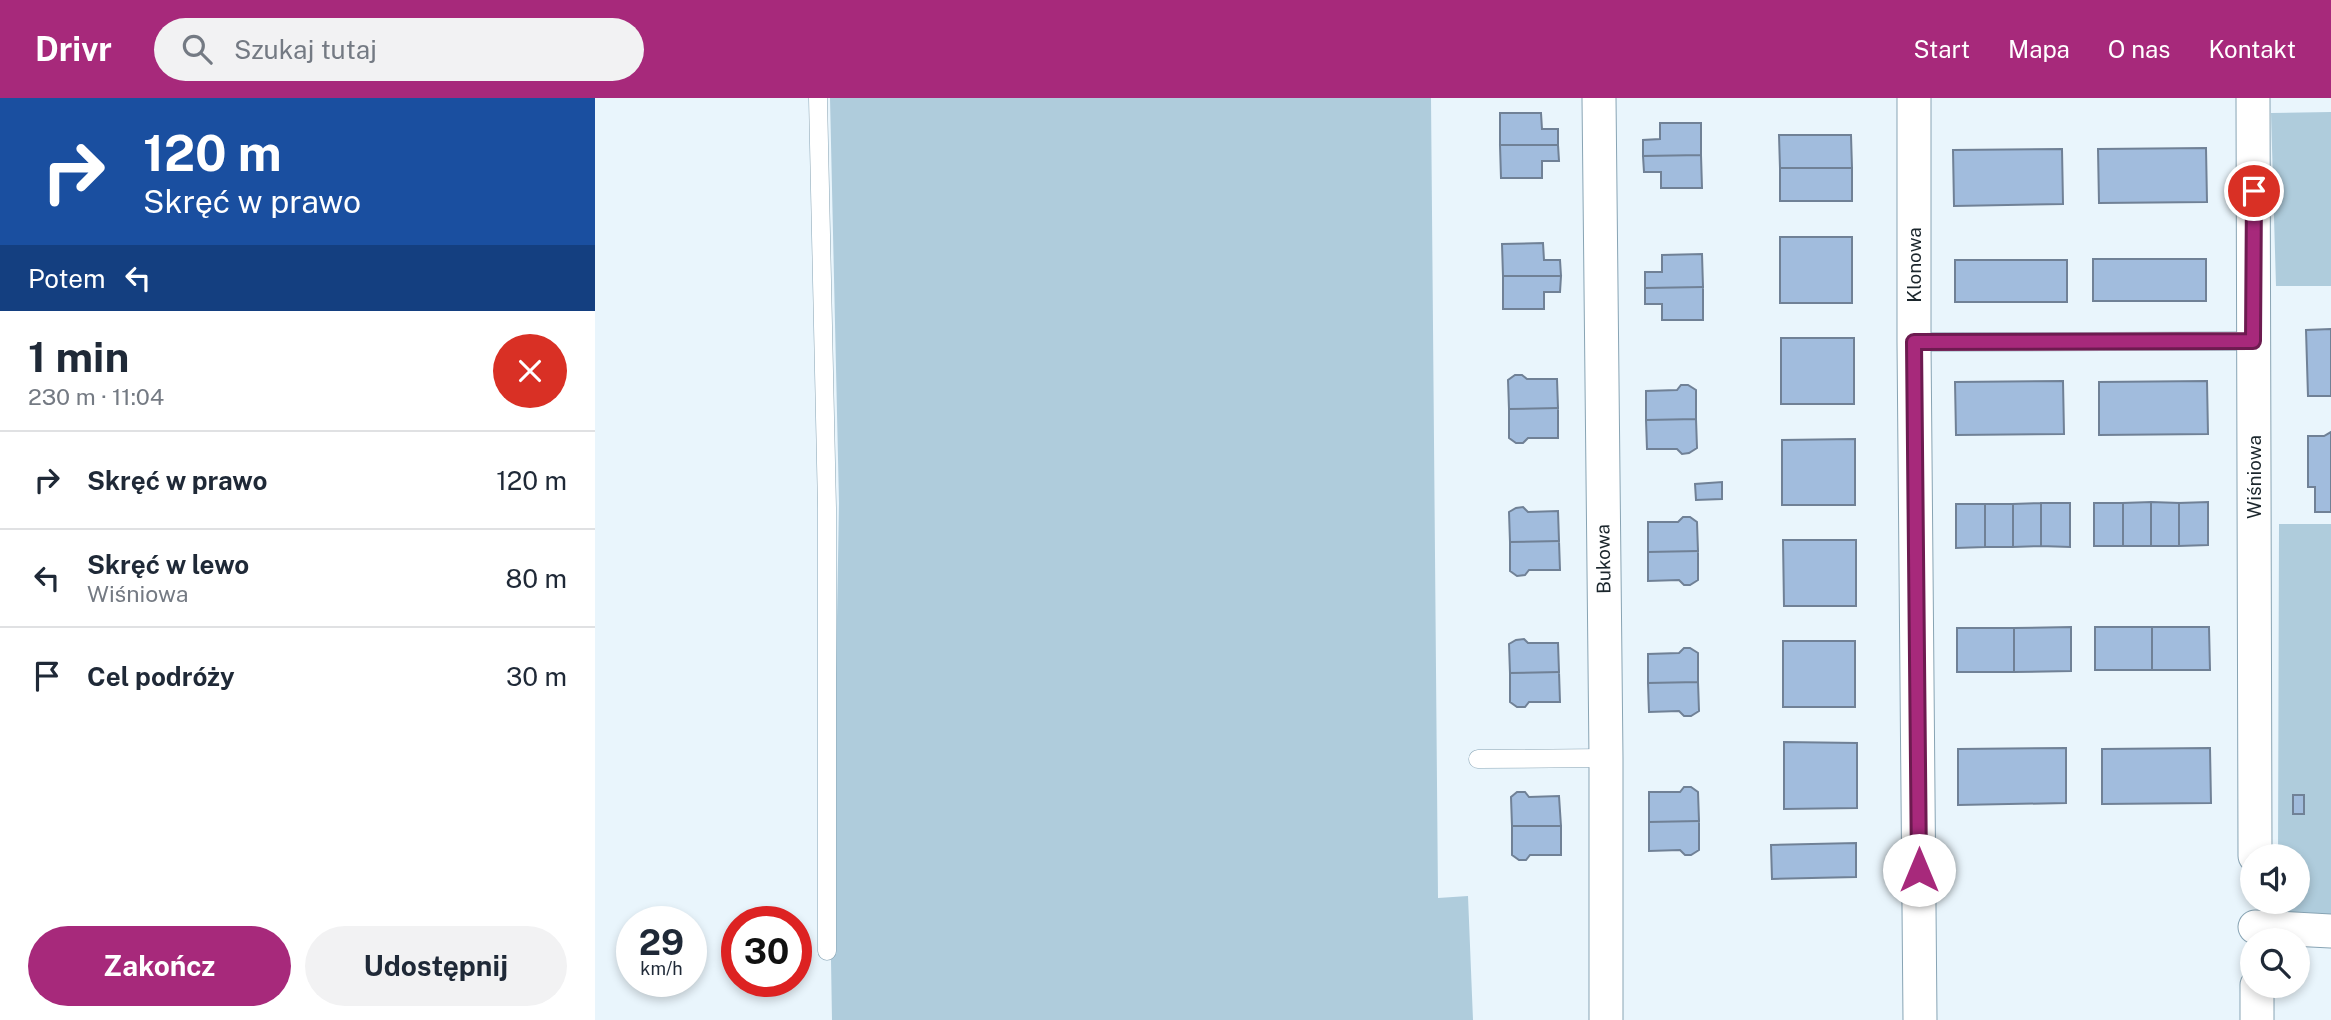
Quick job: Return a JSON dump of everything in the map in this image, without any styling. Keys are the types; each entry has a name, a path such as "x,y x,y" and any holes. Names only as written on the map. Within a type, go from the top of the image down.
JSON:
{"street":[{"name":"Bukowa","path":"1599,98 1606,1020"},
{"name":"Klonowa","path":"1915,98 1914,342 1920,1020"},
{"name":"Wiśniowa","path":"2253,98 2255,844"},
{"path":"2256,923 2331,931"},
{"path":"2257,998 2257,1020"}],"lane":[{"path":"818,98 827,509 827,951"},
{"path":"1914,342 2253,341"},
{"path":"1478,759 1605,758"}],"shaded area":[{"path":"830,98 1431,98 1438,898 1468,896 1473,1020 832,1020 839,503"},
{"path":"2331,112 2331,286 2276,286 2271,113"},
{"path":"2279,524 2331,524 2331,919 2278,920 2278,914 2310,914 2310,844 2278,844"}],"building":[{"path":"1500,113 1541,113 1542,129 1558,129 1558,145 1500,145"},
{"path":"1660,123 1701,123 1701,155 1643,156 1643,140 1660,139"},
{"path":"1779,135 1851,135 1852,168 1780,168"},
{"path":"1500,145 1558,145 1559,161 1542,161 1542,178 1501,178"},
{"path":"2206,148 2207,202 2099,203 2098,149"},
{"path":"2062,149 2063,204 1954,206 1953,150"},
{"path":"1701,155 1702,188 1661,188 1661,172 1644,172 1643,156"},
{"path":"1780,168 1852,168 1852,201 1780,201"},
{"path":"1780,237 1852,237 1852,303 1780,303"},
{"path":"1543,243 1544,260 1560,260 1561,276 1503,276 1502,244"},
{"path":"1702,254 1703,287 1645,288 1645,272 1662,272 1662,255"},
{"path":"2093,259 2206,259 2206,301 2093,301"},
{"path":"1955,260 2067,260 2067,302 1955,302"},
{"path":"1503,276 1561,276 1560,292 1544,292 1544,309 1503,309"},
{"path":"1703,287 1703,320 1662,320 1662,304 1645,304 1645,288"},
{"path":"2331,329 2331,396 2308,396 2306,330"},
{"path":"1781,338 1854,338 1854,404 1781,404"},
{"path":"1515,375 1522,375 1527,379 1557,379 1558,408 1509,409 1508,380"},
{"path":"2063,381 2064,434 1956,435 1955,382"},
{"path":"2207,381 2208,434 2099,435 2099,382"},
{"path":"1681,385 1688,385 1696,390 1696,419 1646,420 1646,391 1677,390"},
{"path":"1558,408 1558,438 1528,438 1523,443 1516,443 1509,438 1509,409"},
{"path":"1696,419 1697,448 1689,453 1682,454 1677,449 1647,449 1646,420"},
{"path":"2331,432 2331,512 2315,512 2315,487 2308,487 2308,436 2324,436"},
{"path":"1855,439 1855,505 1782,505 1782,440"},
{"path":"1722,482 1722,499 1696,500 1695,484"},
{"path":"2151,502 2151,546 2123,546 2123,503"},
{"path":"2151,502 2179,503 2179,546 2151,546"},
{"path":"2208,502 2208,545 2179,546 2179,503"},
{"path":"2041,503 2041,546 2013,547 2013,504"},
{"path":"2041,503 2070,503 2070,547 2041,546"},
{"path":"2094,503 2123,503 2123,546 2094,546"},
{"path":"1956,504 1985,504 1985,547 1956,548"},
{"path":"1985,504 2013,504 2013,547 1985,547"},
{"path":"1523,507 1528,512 1558,511 1559,541 1510,542 1509,512"},
{"path":"1683,517 1690,517 1697,522 1698,551 1648,552 1648,522 1678,522"},
{"path":"1783,540 1856,540 1856,606 1784,606"},
{"path":"1559,541 1560,570 1529,570 1525,575 1517,576 1510,571 1510,542"},
{"path":"1698,551 1698,580 1690,585 1684,585 1679,580 1648,581 1648,552"},
{"path":"2071,627 2071,671 2014,672 2014,628"},
{"path":"2095,627 2152,627 2152,670 2095,670"},
{"path":"2152,627 2209,627 2210,670 2152,670"},
{"path":"1957,628 2014,628 2014,672 1957,672"},
{"path":"1524,639 1528,643 1558,643 1559,672 1510,673 1509,644"},
{"path":"1783,641 1855,641 1855,707 1783,707"},
{"path":"1684,648 1698,653 1698,682 1648,683 1648,654 1679,653"},
{"path":"1559,672 1560,702 1529,702 1525,707 1517,707 1510,702 1510,673"},
{"path":"1698,682 1699,711 1691,716 1684,716 1679,711 1649,712 1648,683"},
{"path":"1784,742 1857,743 1857,808 1784,809"},
{"path":"2066,748 2066,803 1958,805 1958,749"},
{"path":"2210,748 2211,803 2102,804 2102,749"},
{"path":"1684,787 1691,787 1698,792 1699,821 1649,822 1649,792 1680,792"},
{"path":"1517,792 1525,792 1529,797 1559,796 1561,826 1512,826 1511,797"},
{"path":"2293,795 2304,795 2304,814 2293,814"},
{"path":"1699,821 1699,850 1691,855 1685,855 1680,850 1649,851 1649,822"},
{"path":"1512,826 1561,826 1561,855 1530,855 1526,860 1519,860 1512,855"},
{"path":"1856,843 1856,877 1772,879 1771,845"}],"route":[{"path":"1919,870 1914,342 2253,341 2254,191"}]}
